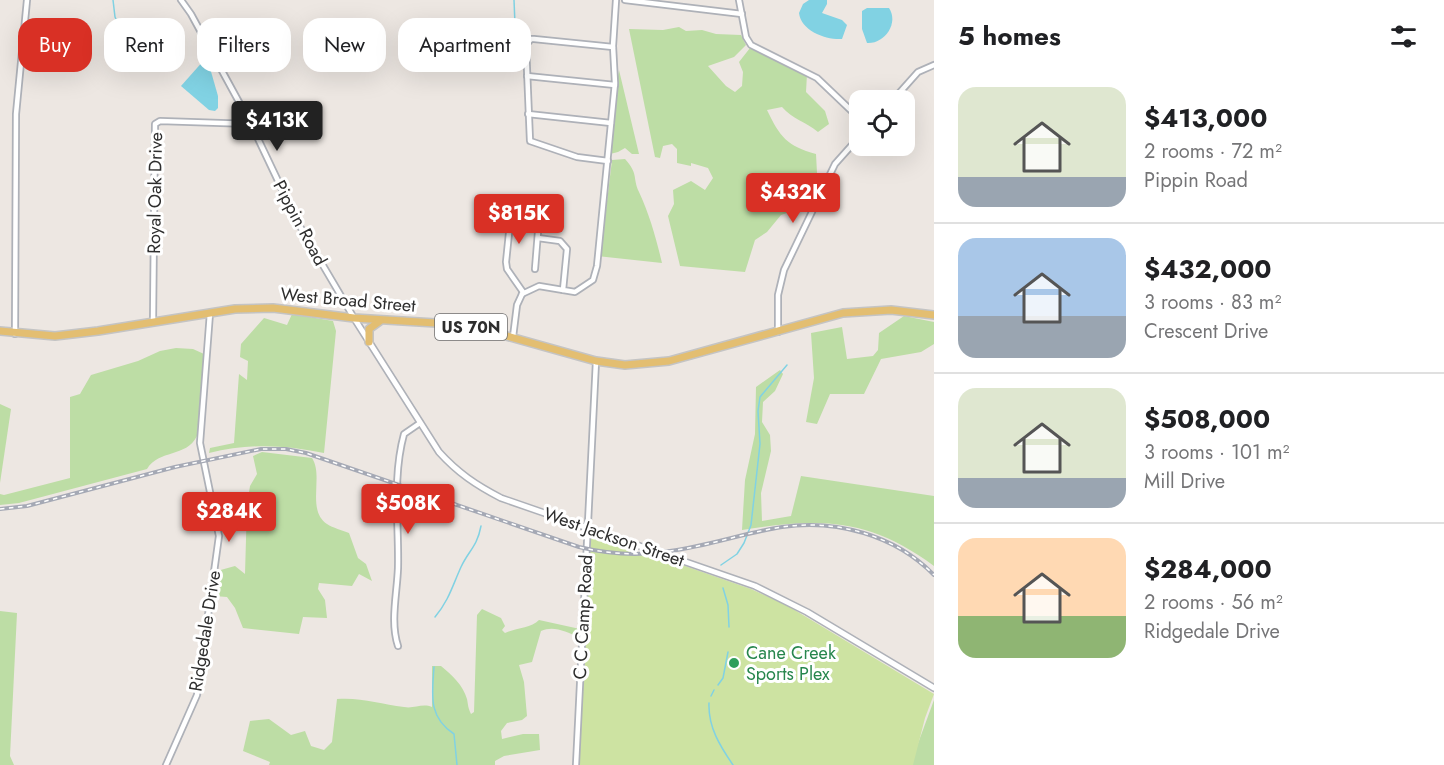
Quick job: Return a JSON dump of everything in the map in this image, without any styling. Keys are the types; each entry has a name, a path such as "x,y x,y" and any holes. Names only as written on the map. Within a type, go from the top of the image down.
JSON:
{"main road":[{"name":"West Broad Street","path":"0,331 55,336 210,313 273,308 354,318 452,324 513,337 596,361 625,365 669,361 843,313 891,310 934,315"},
{"path":"369,342 369,328 375,322 383,320"}],"street":[{"path":"15,334 16,114 27,0"},
{"name":"Pippin Road","path":"181,0 191,14 251,124 298,223 354,318"},
{"path":"522,294 539,286 575,292 582,289 595,275 615,85 613,47 616,0"},
{"path":"625,0 742,14"},
{"path":"739,0 746,38 751,45 817,78 849,109"},
{"path":"608,161 577,157 531,143 526,45 531,39 613,47"},
{"path":"902,90 918,72 934,65"},
{"path":"527,76 615,85"},
{"path":"528,114 611,123"},
{"name":"Royal Oak Drive","path":"153,322 155,124 160,121 251,124"},
{"path":"778,332 778,295 784,270 835,164 849,148"},
{"path":"513,337 517,305 522,289 507,269 506,262 512,204 517,199 528,198 538,203 540,211 536,269"},
{"path":"538,238 560,241 567,249 563,290"},
{"name":"Ridgedale Drive","path":"166,765 197,695 219,536 200,452 210,313"},
{"name":"West Jackson Street","path":"354,318 420,423 450,464 474,484 501,498 771,593 934,688"},
{"name":"C C Camp Road","path":"576,765 596,361"},
{"path":"398,646 394,634 398,565 397,484 404,434 420,423"}],"green space":[{"path":"679,27 686,31 702,30 716,34 741,35 746,45 734,57 708,66 726,86 735,92 742,86 743,72 739,62 750,48 807,74 806,92 825,111 829,124 818,132 790,115 782,107 767,110 776,127 791,144 816,154 817,173 809,186 807,198 796,210 781,215 767,232 755,240 745,272 680,266 668,216 674,204 673,190 691,181 705,190 713,178 708,168 691,163 691,166 677,163 677,149 672,144 663,146 660,158 655,157 629,29 663,30"},
{"path":"619,70 639,154 632,154 625,148 606,155"},
{"path":"625,159 634,172 662,263 597,256 612,160"},
{"path":"292,314 333,321 336,331 324,453 295,448 253,446 209,453 210,448 234,443 239,374 247,380 248,361 240,357 241,344 264,318 287,325"},
{"path":"904,316 934,322 934,344 921,352 881,359 864,394 830,394 817,424 806,422 814,378 811,333 842,327 847,359 873,356 878,350 879,333"},
{"path":"176,348 193,349 204,354 197,436 192,443 180,451 158,458 147,469 19,503 0,505 0,494 4,495 70,478 70,397 80,394 91,375 138,361 160,351"},
{"path":"780,370 783,374 775,391 763,402 762,422 770,435 771,451 761,493 762,521 791,516 801,476 934,496 934,566 887,538 842,525 795,524 742,530 745,480 755,434 756,387"},
{"path":"0,404 11,409 0,483"},
{"path":"262,452 312,458 316,474 317,510 327,524 349,533 358,558 366,564 372,581 359,574 352,586 319,583 318,589 325,600 327,618 303,617 299,634 243,628 235,608 227,597 214,596 217,571 235,566 245,574 247,505 250,486 257,474 253,456"},
{"name":"Cane Creek Sports Plex","path":"591,538 685,566 751,589 788,606 934,694 925,718 913,765 578,765"},
{"path":"482,609 501,618 505,626 502,630 505,633 532,625 539,620 580,629 579,637 555,629 541,631 532,662 519,665 524,682 527,716 522,720 507,723 501,731 502,739 523,734 539,734 540,750 504,756 495,761 495,765 269,765 270,762 243,751 250,721 269,719 291,735 305,731 311,746 324,750 332,742 337,699 362,700 408,707 432,707 432,666 441,666 457,681 463,689 471,714 474,712 477,615"},
{"path":"0,611 17,613 10,756 14,765 0,765"},
{"path":"934,700 934,765 910,765"}],"water":[{"path":"809,0 827,0 822,13 842,20 847,25 842,39 822,36 804,25 799,13 803,4"},
{"path":"867,8 889,8 892,20 885,36 867,43 862,29 862,11"},
{"path":"197,68 197,72 211,72 218,96 218,108 215,111 209,110 181,86"}],"waterway":[{"path":"113,0 116,18"},
{"path":"514,0 515,18"},
{"path":"721,565 737,554 751,525 760,444 758,411 760,397 787,365"},
{"path":"435,617 447,599 461,567 475,544 481,526"},
{"path":"723,588 728,605 729,627"},
{"path":"718,685 723,678 728,652"},
{"path":"434,667 434,705 440,720 454,734 457,765"},
{"path":"711,696 714,690"},
{"path":"709,703 713,728 719,743 733,765"}],"railway":[{"path":"0,509 27,506 175,467 261,449 286,449 306,453 579,547 624,554 659,553 782,527 823,526 844,528 883,540 918,561 934,575"}],"place":[{"name":"Cane Creek Sports Plex","path":"734,663"}]}
